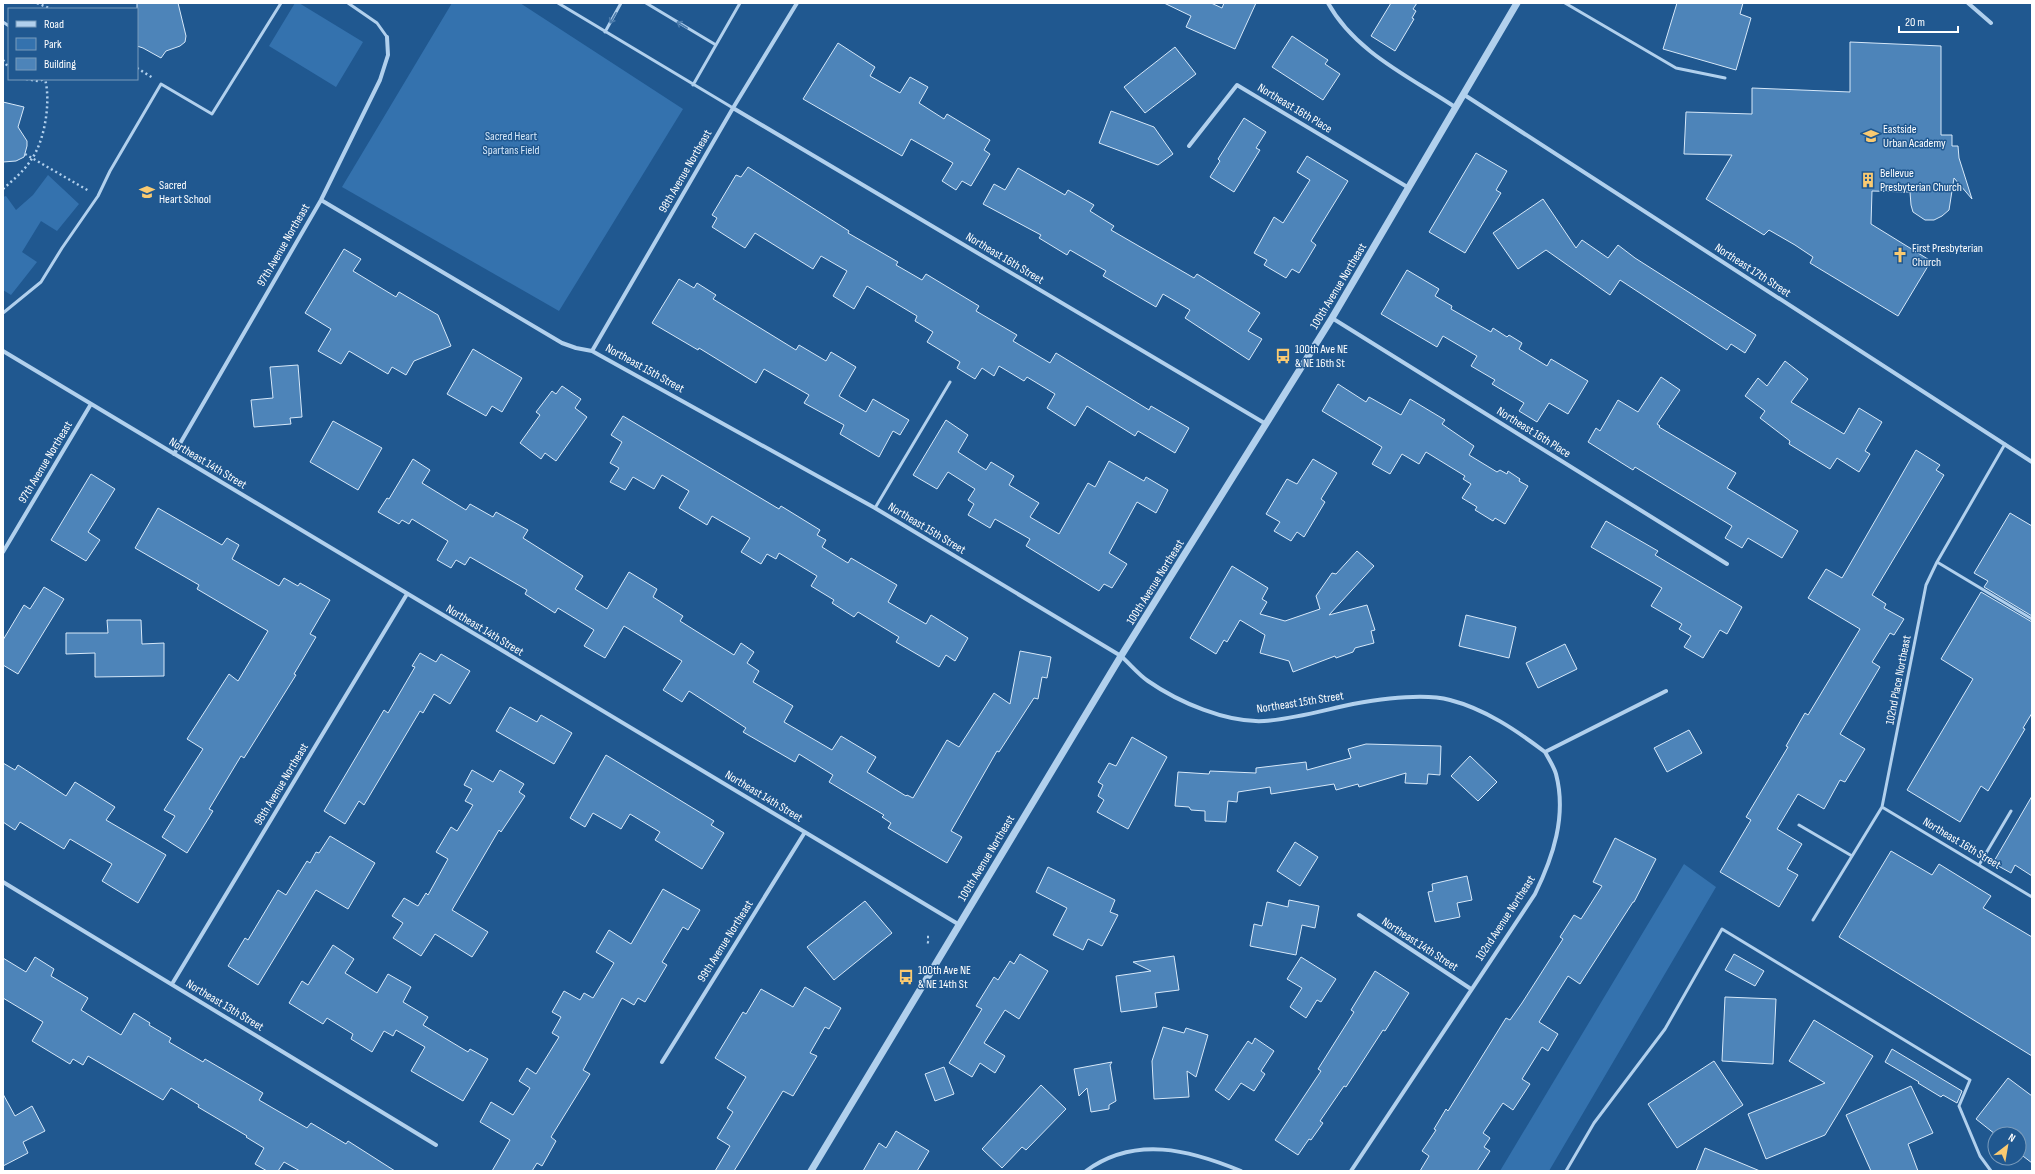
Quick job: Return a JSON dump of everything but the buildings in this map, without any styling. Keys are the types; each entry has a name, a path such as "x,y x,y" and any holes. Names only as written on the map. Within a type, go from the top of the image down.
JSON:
{"street":[{"name":"98th Avenue Northeast","path":"592,351 733,108 797,3"},
{"path":"1328,3 1343,28 1376,56 1455,107"},
{"name":"100th Avenue Northeast","path":"811,1171 958,924 1332,318 1516,3"},
{"path":"1968,3 1991,23"},
{"name":"97th Avenue Northeast","path":"174,454 321,200 380,80 388,55 387,37"},
{"name":"Northeast 16th Place","path":"1189,146 1237,85 1409,188"},
{"name":"Northeast 17th Street","path":"1463,94 2032,462"},
{"name":"Northeast 16th Street","path":"733,108 1267,425"},
{"name":"Northeast 15th Street","path":"321,200 562,343 576,348 592,351 875,508 1122,656 1147,680 1173,696 1201,708 1236,719 1264,721 1381,699 1418,698 1449,700 1494,718 1517,731 1545,752"},
{"name":"Northeast 16th Place","path":"1332,318 1726,564"},
{"name":"Northeast 14th Street","path":"3,352 958,924"},
{"name":"97th Avenue Northeast","path":"3,552 91,404"},
{"name":"98th Avenue Northeast","path":"172,984 407,594"},
{"path":"1545,752 1666,691"},
{"name":"102nd Avenue Northeast","path":"1351,1171 1534,894 1548,867 1556,842 1561,805 1556,773 1545,752"},
{"name":"99th Avenue Northeast","path":"662,1062 805,832"},
{"name":"Northeast 13th Street","path":"3,882 436,1145"},
{"name":"Northeast 14th Street","path":"1359,915 1471,989"},
{"path":"1086,1171 1112,1156 1144,1148 1177,1150 1212,1159 1241,1171"}],"lane":[{"path":"3,312 41,282 62,248 98,196 110,172 161,84 212,114 281,3"},
{"path":"348,3 377,23 387,37"},
{"path":"558,3 733,108"},
{"path":"605,32 621,3"},
{"path":"646,3 716,45"},
{"path":"693,85 740,3"},
{"path":"1565,3 1676,68 1725,78"},
{"path":"875,508 950,382"},
{"name":"102nd Place Northeast","path":"1813,920 1882,807 1926,585 1937,562 2004,444"},
{"path":"1937,562 2032,619"},
{"name":"Northeast 16th Street","path":"1882,807 2032,897"},
{"path":"1979,865 2011,811"},
{"path":"1799,825 1852,856"},
{"path":"1566,1171 1594,1123 1665,1029 1722,928 1970,1080 1959,1106 1980,1156 1991,1171"}],"path":[{"path":"37,3 49,8"},
{"path":"138,69 151,76"},
{"path":"3,189 23,171 33,158 47,112 49,92 45,80"},
{"path":"25,154 89,191"}],"green space":[{"path":"295,3 299,3 363,42 336,87 269,46"},
{"name":"Sacred Heart Spartans Field","path":"452,3 520,3 683,109 559,311 342,187"},
{"path":"48,175 79,204 57,231 41,221 22,252 37,262 11,295 3,290 3,197 6,196 16,210 33,195"},
{"path":"1684,864 1716,887 1549,1171 1500,1171"}],"place":[{"name":"Eastside Urban Academy","path":"1871,136"},
{"name":"Bellevue Presbyterian Church","path":"1868,180"},
{"name":"Sacred Heart School","path":"147,192"},
{"name":"First Presbyterian Church","path":"1900,255"},
{"name":"100th Ave NE & NE 16th St","path":"1283,356"},
{"name":"100th Ave NE & NE 14th St","path":"906,977"}]}
